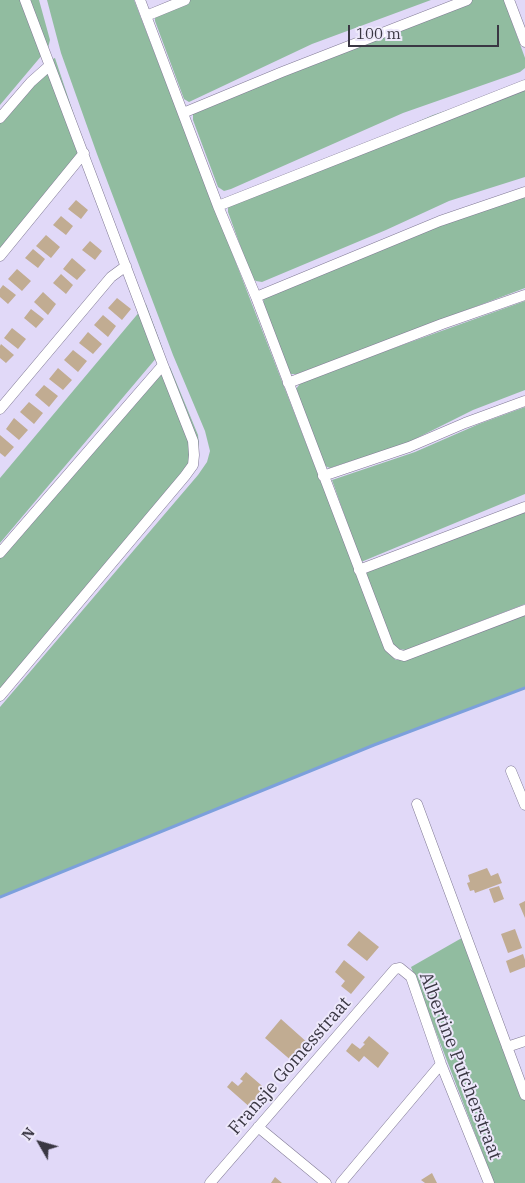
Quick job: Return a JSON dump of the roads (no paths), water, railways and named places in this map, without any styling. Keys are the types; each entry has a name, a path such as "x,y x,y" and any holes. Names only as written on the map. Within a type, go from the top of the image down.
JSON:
{"street":[{"path":"0,696 193,465 193,441 49,66 31,11 25,0"},
{"path":"140,0 218,206 256,297 389,647 397,654 404,656 525,610"},
{"path":"146,16 185,0"},
{"path":"183,113 467,0"},
{"path":"509,0 525,42"},
{"path":"0,118 31,82 49,66"},
{"path":"218,206 525,85"},
{"path":"0,256 84,153"},
{"path":"256,297 440,221 525,192"},
{"path":"0,409 111,277 126,266"},
{"path":"288,383 442,324 525,295"},
{"path":"0,553 163,365"},
{"path":"323,476 409,447 465,423 525,401"},
{"path":"359,570 525,507"},
{"path":"511,771 525,805"},
{"path":"417,804 525,1095"},
{"name":"Albertine Putcherstraat","path":"395,970 400,968 411,977 441,1064 489,1183"},
{"name":"Fransje Gomesstraat","path":"210,1183 395,970"},
{"path":"507,1048 525,1041"},
{"path":"341,1183 441,1064"},
{"path":"258,1127 326,1183"}],"waterway":[{"path":"0,897 374,745 525,688"}]}
